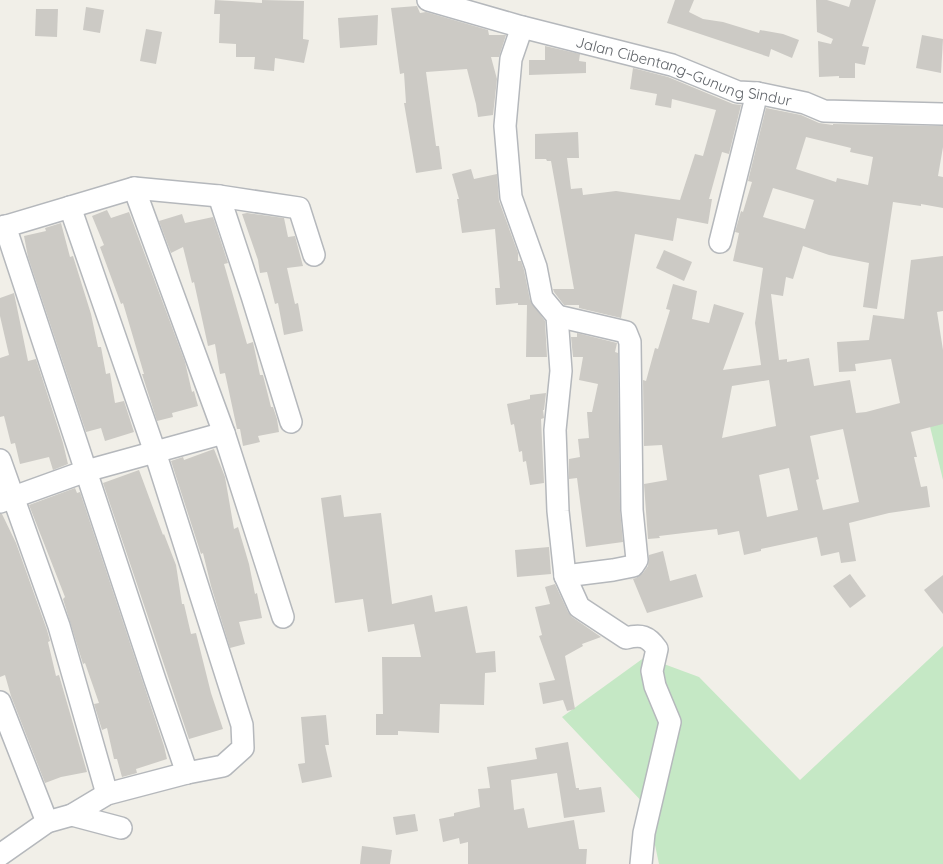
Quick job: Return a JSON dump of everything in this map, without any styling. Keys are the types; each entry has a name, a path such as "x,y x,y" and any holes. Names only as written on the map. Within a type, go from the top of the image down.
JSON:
{"street":[{"name":"Jalan Cibentang–Gunung Sindur","path":"428,0 522,28 672,65 738,92 757,93 805,103 824,111 943,114"},
{"path":"522,28 511,59 505,126 511,197 536,267 542,298 557,316 561,371 556,430 558,511 565,576 579,607 626,638 637,635 650,640 657,649 652,671 655,686 670,722 644,833 641,864"},
{"path":"720,242 757,93"},
{"path":"134,188 224,433 282,617"},
{"path":"187,773 3,227 134,188 219,196 299,208 314,255"},
{"path":"219,196 291,422"},
{"path":"0,855 47,822 72,815 107,794 187,773 223,766 243,748 242,725 155,452 70,207"},
{"path":"557,316 626,332 630,342 632,510 637,560 633,566 565,576"},
{"path":"6,500 86,471 224,433"},
{"path":"0,460 6,500 59,626 107,794"},
{"path":"0,702 47,822"},
{"path":"72,815 121,828"}],"green space":[{"path":"943,386 943,480 925,406"},
{"path":"943,646 943,864 659,864 647,807 562,717 645,657 699,677 800,780"}],"building":[{"path":"215,0 262,3 262,0 304,1 303,39 309,40 304,63 275,58 274,71 254,69 255,57 236,57 236,44 219,43 220,14 214,14"},
{"path":"675,0 694,0 689,12 703,19 723,22 759,33 760,30 783,34 799,40 792,58 771,49 769,57 667,23"},
{"path":"816,0 827,0 849,7 851,0 876,0 862,46 869,47 865,65 855,63 855,78 839,78 839,76 819,77 818,41 831,44 833,39 817,32"},
{"path":"417,6 420,13 426,12 488,30 489,35 506,35 499,57 491,57 497,79 493,115 478,117 467,69 426,72 436,146 439,146 442,169 416,173 404,103 406,103 404,73 400,74 391,8"},
{"path":"86,7 104,10 100,33 83,30"},
{"path":"36,9 58,9 57,37 35,36"},
{"path":"378,15 377,45 340,48 338,18"},
{"path":"146,29 162,32 156,64 140,61"},
{"path":"922,35 943,39 941,73 916,68"},
{"path":"545,46 580,54 579,61 586,62 586,73 529,75 529,60 545,60"},
{"path":"633,68 668,77 733,104 741,105 729,154 722,152 709,199 712,199 708,224 677,218 673,241 635,234 621,318 579,308 579,305 564,305 554,292 553,289 574,289 551,161 535,159 535,134 578,132 579,158 567,158 571,189 582,188 583,195 616,191 680,200 695,154 703,156 716,110 672,99 671,108 655,105 657,94 630,89"},
{"path":"766,108 801,115 819,123 833,125 943,126 943,147 938,176 943,177 943,208 893,202 877,309 863,307 869,263 829,255 803,246 793,279 786,277 783,296 771,294 779,360 787,359 787,362 809,358 814,386 850,380 856,413 866,412 900,403 891,359 855,364 856,371 839,372 837,342 869,340 873,315 904,319 911,260 943,256 943,311 937,312 943,350 943,424 911,432 917,457 914,457 921,487 927,486 930,507 889,513 849,523 856,561 841,563 839,552 821,556 817,537 761,549 761,551 744,555 739,531 718,535 717,529 648,539 644,484 667,480 662,445 644,446 643,380 646,381 655,348 658,349 670,310 666,309 673,284 697,291 692,319 709,323 714,304 744,313 723,370 761,365 755,323 763,268 733,261 739,233 735,232 752,182 748,181","holes":["806,137 851,148 850,152 873,157 868,185 837,178 836,182 796,169","773,188 814,200 805,229 763,217","769,380 776,426 722,438 732,386","843,429 859,502 823,510 816,480 819,479 810,436","789,468 798,510 767,517 759,475"]},
{"path":"471,169 474,179 497,174 499,201 518,253 518,261 521,261 524,270 530,300 545,321 547,357 526,357 527,305 518,305 518,303 496,305 495,288 500,288 495,229 462,233 457,199 459,199 452,174"},
{"path":"107,210 111,218 129,212 185,362 192,392 194,391 198,406 172,413 173,417 157,421 123,303 121,304 100,247 104,245 92,216"},
{"path":"182,214 185,223 213,217 228,263 224,264 247,344 253,342 260,375 263,375 271,407 273,407 277,419 279,432 258,436 260,442 243,446 240,429 237,429 225,373 220,374 215,344 208,346 194,282 192,283 183,247 171,253 159,221"},
{"path":"242,214 284,218 288,237 295,236 303,266 287,268 295,304 298,303 303,331 284,335 278,303 275,304 267,272 260,273 258,260"},
{"path":"61,223 70,257 73,256 91,314 98,347 101,347 106,374 110,373 115,403 124,401 134,432 105,441 101,428 86,432 28,257 24,236 46,231 45,228"},
{"path":"664,250 692,262 684,281 656,268"},
{"path":"14,293 28,361 36,359 68,464 53,470 49,457 20,464 15,443 11,444 4,416 0,417 0,358 9,355 0,316 0,298"},
{"path":"577,333 617,343 615,352 618,353 620,510 623,542 586,547 577,478 569,479 569,459 580,457 578,439 589,438 587,412 592,412 598,384 579,380 583,357 573,357 571,337 577,337"},
{"path":"546,393 543,410 544,418 541,419 544,483 530,485 526,461 523,462 522,451 519,452 514,424 511,425 507,404 530,399 530,395"},
{"path":"214,449 225,477 234,529 238,527 249,564 255,594 257,593 262,618 239,622 245,644 230,648 203,553 201,554 171,461 183,457 184,460"},
{"path":"139,470 176,565 182,604 184,604 191,634 196,633 211,693 223,729 189,739 103,483"},
{"path":"75,488 77,493 80,492 167,759 136,769 137,773 122,777 117,759 114,759 107,728 102,730 94,704 99,703 85,663 83,664 63,599 65,597 29,505"},
{"path":"341,495 344,517 381,513 392,604 432,595 435,612 467,606 476,653 495,651 496,672 485,673 484,705 440,704 439,733 398,731 398,735 376,735 376,714 383,714 382,657 421,657 414,624 368,632 363,599 335,603 321,498"},
{"path":"0,514 2,514 16,543 47,630 56,676 59,675 87,772 61,777 45,783 11,696 5,675 0,677"},
{"path":"549,547 551,574 517,577 515,550"},
{"path":"663,551 670,581 696,574 703,597 647,613 633,579 627,580 636,578 643,573 648,566 649,555"},
{"path":"850,574 866,596 850,608 833,586"},
{"path":"943,575 943,614 924,590"},
{"path":"555,584 572,617 601,637 582,644 583,646 565,656 575,709 567,711 563,700 543,704 539,683 555,680 539,636 542,635 535,607 550,604 545,587"},
{"path":"326,715 329,745 325,745 332,777 302,783 298,764 305,763 301,717"},
{"path":"568,742 576,788 579,788 579,790 601,787 605,812 564,818 557,773 511,780 514,810 524,808 528,828 574,820 579,849 587,849 586,864 468,864 468,842 460,844 459,838 443,842 439,819 454,816 454,813 480,807 478,789 490,788 487,767 537,759 535,748"},
{"path":"415,814 418,831 396,835 393,817"},
{"path":"362,846 392,850 390,864 360,864"}]}
